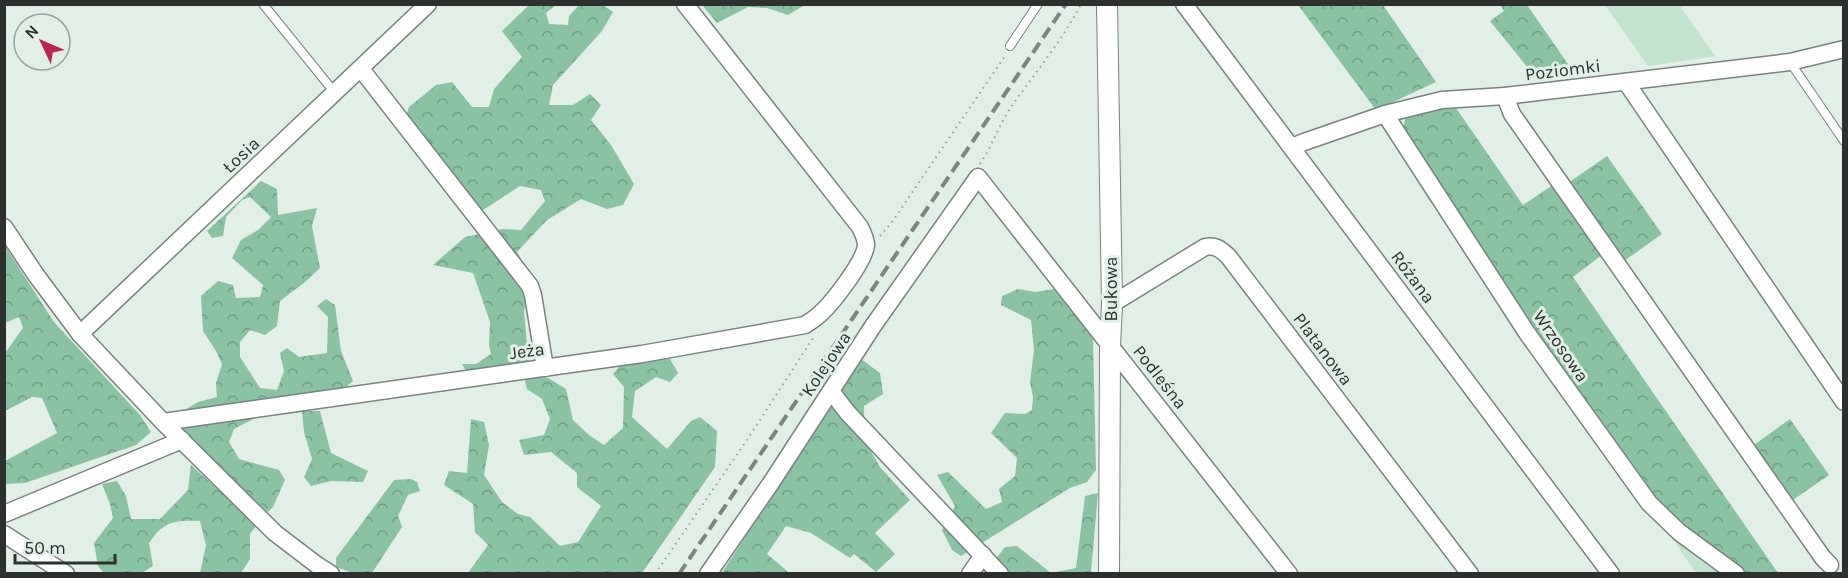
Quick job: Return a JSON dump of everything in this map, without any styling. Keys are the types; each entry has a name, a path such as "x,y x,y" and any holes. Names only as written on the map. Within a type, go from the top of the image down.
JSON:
{"street":[{"name":"Łosia","path":"80,334 428,4"},
{"path":"685,4 860,227 866,242 863,256"},
{"name":"Bukowa","path":"1107,4 1112,304 1110,573"},
{"name":"Różana","path":"1184,4 1611,573"},
{"name":"Poziomki","path":"1292,147 1385,114 1442,100 1505,96 1790,62 1844,49"},
{"path":"361,69 530,286 534,295 545,368"},
{"path":"1626,82 1844,402"},
{"path":"1505,96 1509,109 1822,558 1830,565"},
{"name":"Wrzosowa","path":"1385,114 1527,333 1649,503 1679,532 1736,573"},
{"name":"Podleśna","path":"978,177 1289,573"},
{"name":"Kolejowa","path":"708,573 888,304 978,177"},
{"path":"4,227 80,334 163,422 275,533 331,573"},
{"name":"Platanowa","path":"1112,304 1205,247 1219,248 1228,256 1470,573"},
{"name":"Jeża","path":"163,422 642,354 805,325 819,315 834,299 863,256"},
{"path":"831,391 847,411 1000,573"},
{"path":"4,514 182,440"},
{"path":"4,534 66,573"},
{"path":"970,573 983,555"}],"lane":[{"path":"263,4 335,93"},
{"path":"1010,46 1038,4"},
{"path":"1790,62 1844,141"}],"path":[{"path":"978,177 979,165 1010,109 1032,80 1081,4"},
{"path":"863,256 892,222 1010,46"},
{"path":"655,573 747,440 813,338"}],"green space":[{"path":"529,5 556,5 546,13 549,24 568,25 569,16 579,5 603,5 613,12 602,31 553,85 549,105 573,105 590,94 601,105 591,120 611,145 634,184 623,205 607,209 581,199 547,220 517,252 531,276 524,312 529,365 466,371 462,364 476,364 491,354 490,322 473,273 433,265 465,237 503,229 521,230 545,201 541,190 520,186 480,212 405,119 409,107 436,85 452,82 472,107 489,107 494,89 522,57 502,31"},
{"path":"702,5 805,5 788,15 767,8 748,7 717,23"},
{"path":"1298,5 1383,5 1436,82 1376,110"},
{"path":"1500,5 1527,5 1577,77 1536,78 1490,21 1504,11"},
{"path":"1605,5 1685,5 1681,8 1715,56 1648,66"},
{"path":"1454,105 1523,205 1553,185 1602,255 1573,277 1778,573 1746,573 1653,499 1526,315 1403,128 1406,116"},
{"path":"1607,156 1662,234 1624,261 1568,183"},
{"path":"261,181 277,189 278,215 317,208 312,226 320,268 280,301 277,326 265,335 250,330 240,342 240,357 260,388 277,390 284,371 280,353 287,348 299,357 327,353 328,317 317,306 326,299 335,305 341,351 353,381 343,390 183,411 198,402 217,397 216,383 222,364 203,331 201,296 218,281 233,285 236,298 260,297 263,285 232,258 241,240 258,230 271,217 250,197 242,200 226,217 223,236 212,238 207,231"},
{"path":"5,246 54,322 140,415 151,432 136,445 25,483 5,484 5,461 57,433 42,398 32,397 5,411 5,353 23,328 19,317 5,323"},
{"path":"1018,289 1036,292 1054,289 1093,338 1096,470 1087,482 1070,488 961,556 952,550 942,530 955,506 937,475 948,472 986,509 1002,502 999,489 1015,476 1017,458 991,433 1005,413 1025,414 1032,410 1033,397 1030,382 1034,350 1031,320 1001,305 1002,296"},
{"path":"670,359 678,373 670,382 656,377 635,391 632,417 667,449 691,421 700,417 717,431 715,467 642,573 468,573 488,545 475,532 473,504 444,485 449,471 467,473 471,419 484,422 489,445 484,475 502,502 518,514 530,517 560,546 578,542 601,506 577,487 577,473 551,452 524,455 519,440 544,435 550,419 542,399 527,389 524,377 548,378 566,389 573,420 604,445 623,428 624,387 613,374 623,362"},
{"path":"861,359 880,373 883,394 864,406 865,441 880,467 910,500 875,533 895,554 876,572 854,554 850,558 811,533 786,526 767,554 787,573 721,574"},
{"path":"275,411 261,415 234,429 229,442 239,459 279,470 285,480 273,507 268,512 180,429"},
{"path":"302,411 320,411 331,453 368,471 363,482 331,481 311,486 304,477 312,459 304,432"},
{"path":"1790,419 1829,475 1790,502 1751,447"},
{"path":"191,465 257,525 250,534 250,559 241,573 200,573 206,545 200,521 191,521 170,523 154,536 149,543 153,566 142,573 104,573 98,566 94,543 113,518 102,484 117,481 126,496 131,519 160,519 188,490"},
{"path":"411,479 417,482 420,491 408,495 398,516 402,527 372,573 353,573 336,567 336,558 394,480"},
{"path":"1098,493 1091,573 984,574 1005,547 1017,546 1051,573 1076,568 1085,496"},
{"path":"1663,525 1724,573 1696,573"}],"railway":[{"path":"679,574 1066,4"}]}
